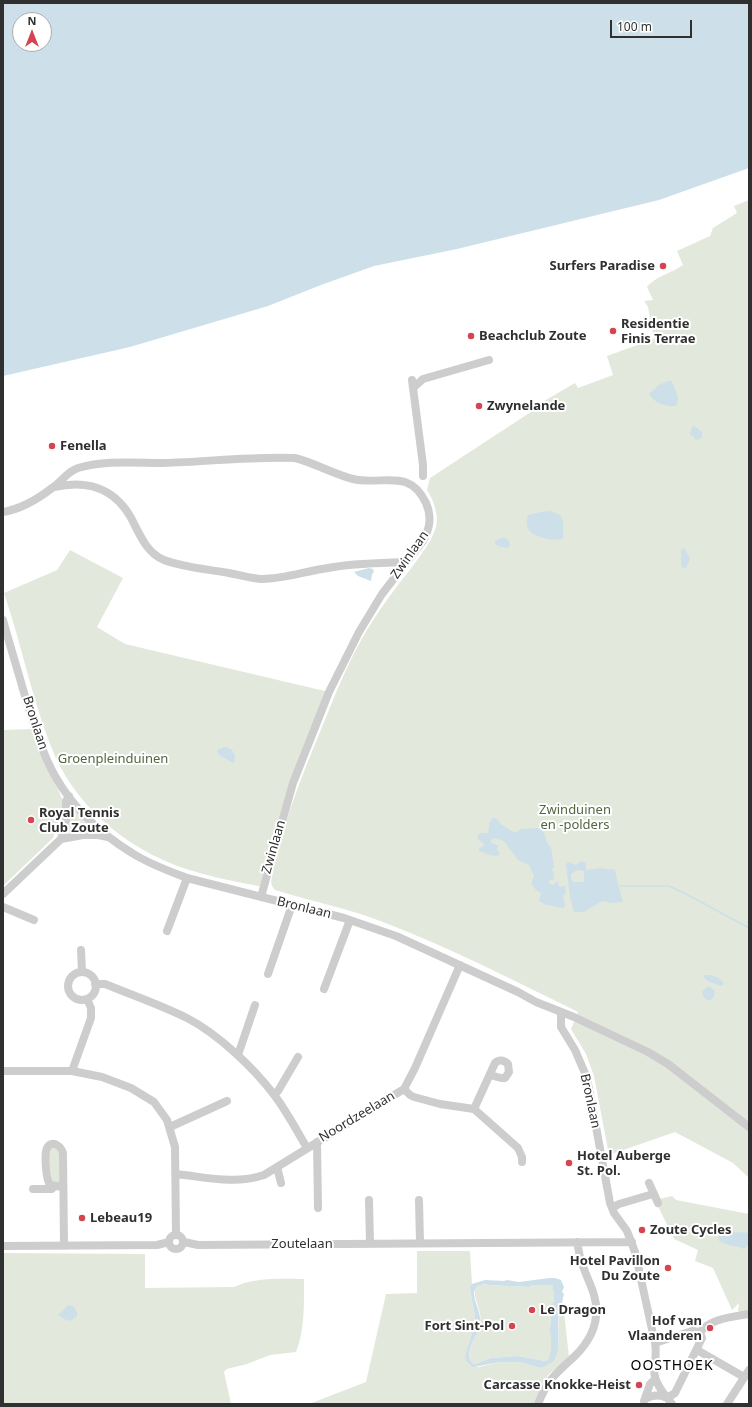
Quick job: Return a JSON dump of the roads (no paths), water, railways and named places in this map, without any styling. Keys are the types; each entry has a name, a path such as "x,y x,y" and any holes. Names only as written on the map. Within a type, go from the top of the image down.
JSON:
{"street":[{"path":"423,476 423,465 412,384 489,360"},
{"name":"Zwinlaan","path":"3,512 22,506 53,488 69,472 76,469 118,462 162,463 290,458 314,463 353,479 365,481 403,481 416,487 420,492 427,505 430,520 425,537 382,594 359,632 329,692 293,783 261,897"},
{"path":"76,469 78,484"},
{"path":"53,488 64,485 78,484 103,490 122,504 130,516 139,535 149,549 163,559 183,565 261,579 279,578 337,566 406,562"},
{"name":"Bronlaan","path":"3,620 41,747 56,777 69,796 93,824 109,837 134,854 164,869 187,878 350,920 396,936 518,992 536,1002 561,1012 561,1027 579,1057 587,1078 607,1191 612,1208 627,1231 635,1252 655,1343 655,1378"},
{"path":"3,894 61,839 66,820 66,801 69,796"},
{"path":"61,839 83,835 109,837"},
{"path":"167,931 187,878"},
{"path":"268,974 292,905"},
{"path":"3,907 34,920"},
{"name":"Bronlaan","path":"324,989 350,920"},
{"path":"81,950 82,972"},
{"name":"Noordzeelaan","path":"176,1174 240,1180 255,1178 277,1167 404,1089 460,965"},
{"path":"82,972 90,976 95,984 94,993 87,999 78,1000 71,995 68,987 70,978 73,975 82,972"},
{"path":"95,984 105,984 188,1018 210,1032 238,1055 274,1095 307,1148"},
{"path":"72,1071 91,1018 91,1008 87,999"},
{"path":"238,1055 255,1005"},
{"path":"561,1012 632,1044 668,1064 749,1128"},
{"path":"274,1095 278,1091 298,1057"},
{"path":"3,1071 72,1071 102,1077 131,1088 154,1102 170,1126 175,1147 176,1235"},
{"path":"474,1109 490,1075"},
{"path":"404,1089 414,1098 440,1104 474,1109 518,1148 522,1157 522,1162"},
{"path":"170,1126 227,1101"},
{"path":"317,1142 318,1208"},
{"path":"54,1187 50,1185 46,1179 46,1152 49,1146 54,1144 60,1146 63,1153 64,1246"},
{"path":"277,1167 281,1183"},
{"path":"650,1183 653,1194 658,1203"},
{"path":"33,1189 63,1187"},
{"path":"612,1208 619,1204 653,1194"},
{"path":"369,1200 370,1244"},
{"path":"419,1200 420,1243"},
{"path":"169,1242 171,1237 176,1235 182,1237 184,1242"},
{"name":"Zoutelaan","path":"3,1246 157,1245 169,1242 171,1248 176,1250 182,1248 184,1242 198,1245 632,1242"},
{"path":"538,1404 544,1390 552,1378 584,1347 592,1333 596,1316 596,1305 594,1294 581,1262 577,1242"},
{"path":"700,1332 705,1325 713,1322 749,1314"},
{"path":"655,1343 692,1331 700,1332"},
{"path":"669,1401 676,1393 702,1338 700,1332"},
{"path":"696,1350 747,1374 726,1404"},
{"path":"644,1401 650,1384 655,1378 658,1386 669,1401"},
{"path":"644,1401 656,1395 662,1395 669,1401"}],"water":[{"path":"3,3 749,3 749,168 659,200 457,249 374,266 268,306 130,347 3,376"},
{"path":"668,381 672,382 677,394 678,400 676,406 661,404 655,401 649,394 659,385"},
{"path":"692,426 702,432 702,437 700,439 696,440 690,435"},
{"path":"551,511 560,515 563,521 563,539 554,540 543,538 534,534 528,528 528,515"},
{"path":"503,537 509,542 510,545 508,548 498,546 495,543 495,541"},
{"path":"683,548 690,559 686,568 681,566 681,551"},
{"path":"369,568 373,569 374,572 372,574 371,581 358,576 354,572"},
{"path":"224,747 232,750 235,756 233,763 219,755 217,750"},
{"path":"492,818 496,818 502,825 515,833 521,829 543,829 547,843 551,847 554,867 552,868 554,879 549,881 549,883 553,885 557,881 560,887 565,886 566,893 563,896 565,905 563,908 546,905 539,901 541,893 531,884 534,876 529,865 518,860 504,841 495,838 491,840 491,843 498,845 497,850 500,854 497,856 479,851 479,848 484,846 484,844 477,838 480,833 487,833"},
{"path":"581,861 586,863 587,870 600,868 615,870 618,887 623,902 613,903 602,901 584,912 574,912 570,897 566,864 568,862 576,865","holes":["578,870 584,871 584,882 573,882 571,879 571,874"]},
{"path":"703,976 716,977 724,984 721,986 709,981"},
{"path":"709,986 715,991 711,1000 704,998 702,992"},
{"path":"731,1231 749,1233 749,1245 744,1249 719,1241 718,1236 720,1234"},
{"path":"549,1278 561,1280 564,1287 562,1292 564,1294 559,1313 559,1344 554,1360 550,1364 540,1368 520,1362 501,1362 473,1367 466,1361 465,1356 475,1322 475,1313 470,1286 485,1280 507,1280 519,1282","holes":["486,1284 530,1287 532,1285 553,1285 554,1300 550,1309 551,1324 549,1329 551,1337 551,1350 548,1360 545,1361 518,1356 491,1358 475,1364 472,1363 469,1353 470,1348 480,1325 479,1312 474,1294 475,1289 479,1286"]},
{"path":"68,1305 73,1306 77,1312 77,1316 70,1321 58,1315"}],"waterway":[{"path":"617,886 669,886 749,928"}],"place":[{"name":"Surfers Paradise","path":"663,266"},
{"name":"Residentie Finis Terrae","path":"613,331"},
{"name":"Beachclub Zoute","path":"471,336"},
{"name":"Zwynelande","path":"479,406"},
{"name":"Fenella","path":"52,446"},
{"name":"Royal Tennis Club Zoute","path":"31,820"},
{"name":"Hotel Auberge St. Pol.","path":"569,1163"},
{"name":"Lebeau19","path":"82,1218"},
{"name":"Zoute Cycles","path":"642,1230"},
{"name":"Hotel Pavillon Du Zoute","path":"668,1268"},
{"name":"Le Dragon","path":"532,1310"},
{"name":"Fort Sint-Pol","path":"512,1326"},
{"name":"Hof van Vlaanderen","path":"710,1328"},
{"name":"Carcasse Knokke-Heist","path":"639,1385"}],"district":[{"name":"OOSTHOEK","path":"672,1366"}],"park label":[{"name":"Groenpleinduinen","path":"113,759"},
{"name":"Zwinduinen en -polders","path":"575,818"}]}
